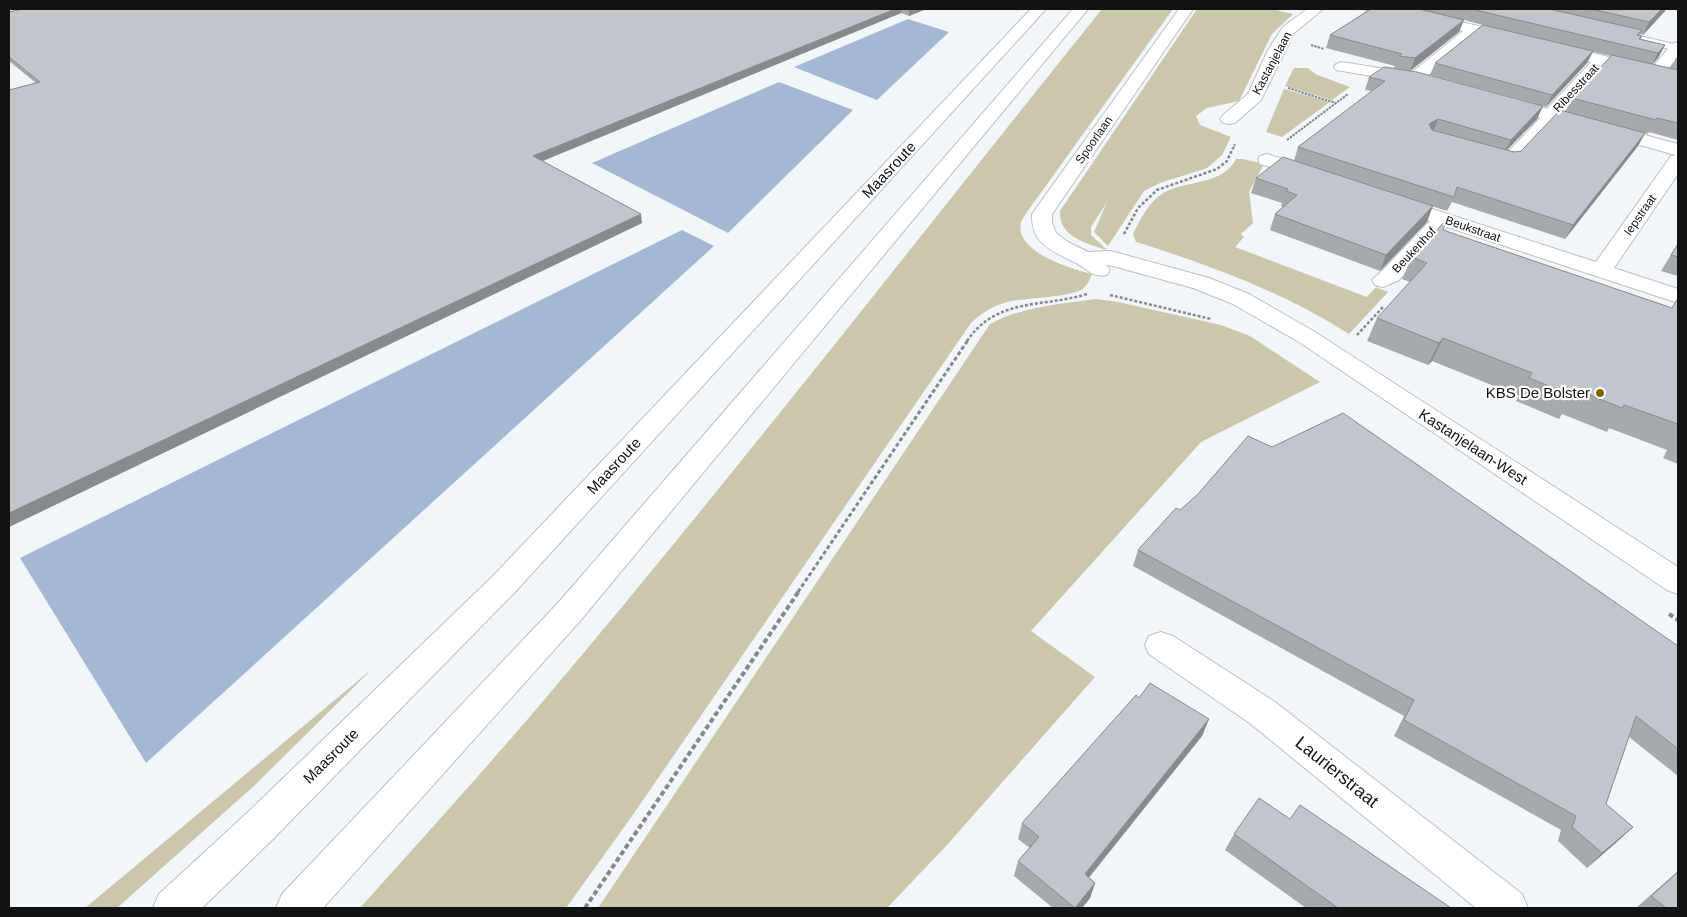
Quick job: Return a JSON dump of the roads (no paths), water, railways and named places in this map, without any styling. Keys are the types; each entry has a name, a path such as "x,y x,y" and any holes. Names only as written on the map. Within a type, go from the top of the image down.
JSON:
{"main road":[{"name":"Maasroute","path":"173,908 260,826 504,584 1039,9"},
{"path":"296,908 568,612 1081,9"},
{"name":"Spoorlaan","path":"1085,259 1064,251 1050,241 1040,223 1042,214 1186,9"},
{"name":"Kastanjelaan","path":"1229,119 1255,96 1288,30 1316,9"},
{"path":"1392,9 1678,78"},
{"path":"1414,78 1475,29"},
{"path":"1656,73 1678,47"},
{"name":"Ribesstraat","path":"1551,115 1602,60"},
{"path":"1342,67 1392,73 1433,83"},
{"path":"1487,98 1678,150"},
{"path":"1268,160 1332,181"},
{"name":"Iepstraat","path":"1601,271 1678,160"},
{"name":"Beukstraat","path":"1378,197 1678,296"},
{"name":"Beukenhof","path":"1383,280 1391,275 1443,219"},
{"name":"Kastanjelaan-West","path":"1085,259 1102,272 1266,315 1307,337 1678,582"},
{"name":"Laurierstraat","path":"1161,645 1263,713 1508,908"}],"lane":[{"path":"1602,30 1678,47"},
{"path":"1480,152 1508,160 1551,115"}],"water":[{"path":"908,19 949,32 877,100 794,67"},
{"path":"779,82 853,110 728,233 592,163"},
{"path":"682,230 714,246 146,763 20,558"}],"place":[{"name":"KBS De Bolster","path":"1600,393"}]}
